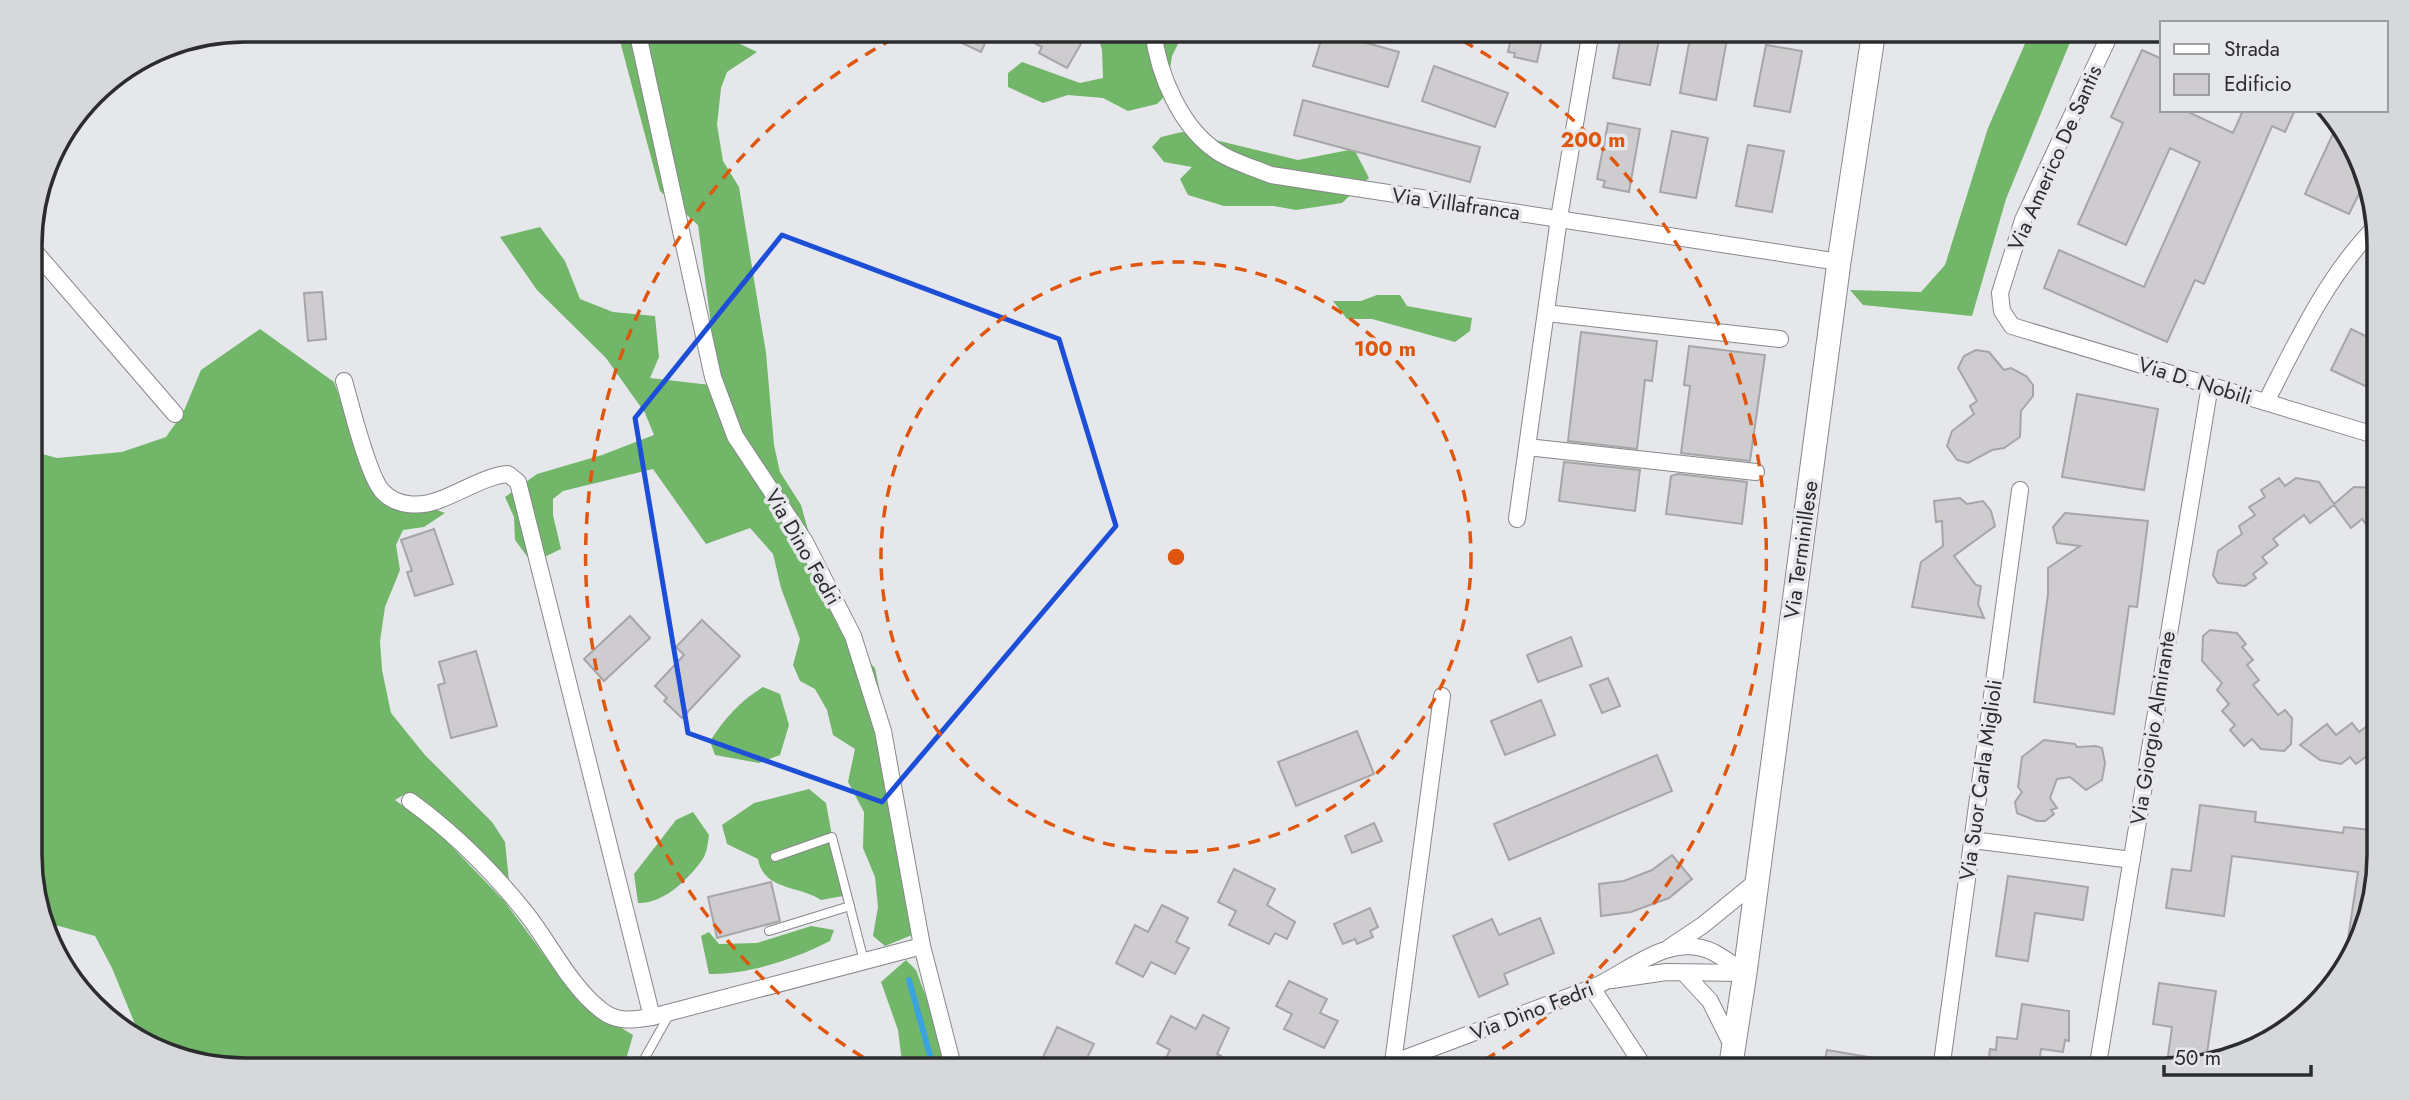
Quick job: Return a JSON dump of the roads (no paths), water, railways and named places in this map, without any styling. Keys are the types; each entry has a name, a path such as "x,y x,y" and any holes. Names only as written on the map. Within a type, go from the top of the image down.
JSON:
{"main road":[{"name":"Via Terminillese","path":"1732,1058 1839,262 1872,42"}],"street":[{"name":"Via Dino Fedri","path":"640,42 713,377 735,436 805,542 853,636 883,731 922,946 951,1058"},
{"name":"Via Villafranca","path":"1156,42 1163,73 1179,108 1204,140 1221,154 1271,175 1839,262"},
{"path":"1517,519 1559,218 1589,42"},
{"name":"Via Americo De Santis","path":"2012,326 2002,311 2000,293 2023,220 2106,42"},
{"path":"2266,402 2313,310 2351,252 2366,237"},
{"path":"42,260 175,414"},
{"path":"1546,313 1780,339"},
{"name":"Via D. Nobili","path":"2012,326 2367,433"},
{"path":"344,381 373,472 381,491 393,500 411,505 434,502 482,484 496,474 508,474 518,482 652,1017"},
{"name":"Via Giorgio Almirante","path":"2099,1058 2210,386"},
{"path":"1527,447 1756,472"},
{"name":"Via Suor Carla Miglioli","path":"1943,1058 2020,490"},
{"path":"1394,1058 1442,696"},
{"path":"410,801 440,822 495,878 526,913 581,989 600,1010 613,1018 628,1020 652,1017 922,946"},
{"path":"1972,840 2132,860"},
{"name":"Via Dino Fedri","path":"1416,1058 1610,980 1630,965 1665,950 1703,925 1757,881"},
{"name":"Via Dino Fedri","path":"1665,950 1684,946 1711,951 1745,973"},
{"name":"Via Dino Fedri","path":"1610,980 1666,972 1745,973"},
{"path":"1685,974 1710,1001 1732,1058"},
{"path":"1592,988 1638,1058"}],"lane":[{"path":"775,857 832,837 864,961"},
{"path":"769,931 850,906"},
{"path":"645,1058 671,1012"}],"waterway":[{"path":"909,980 931,1058"}]}
